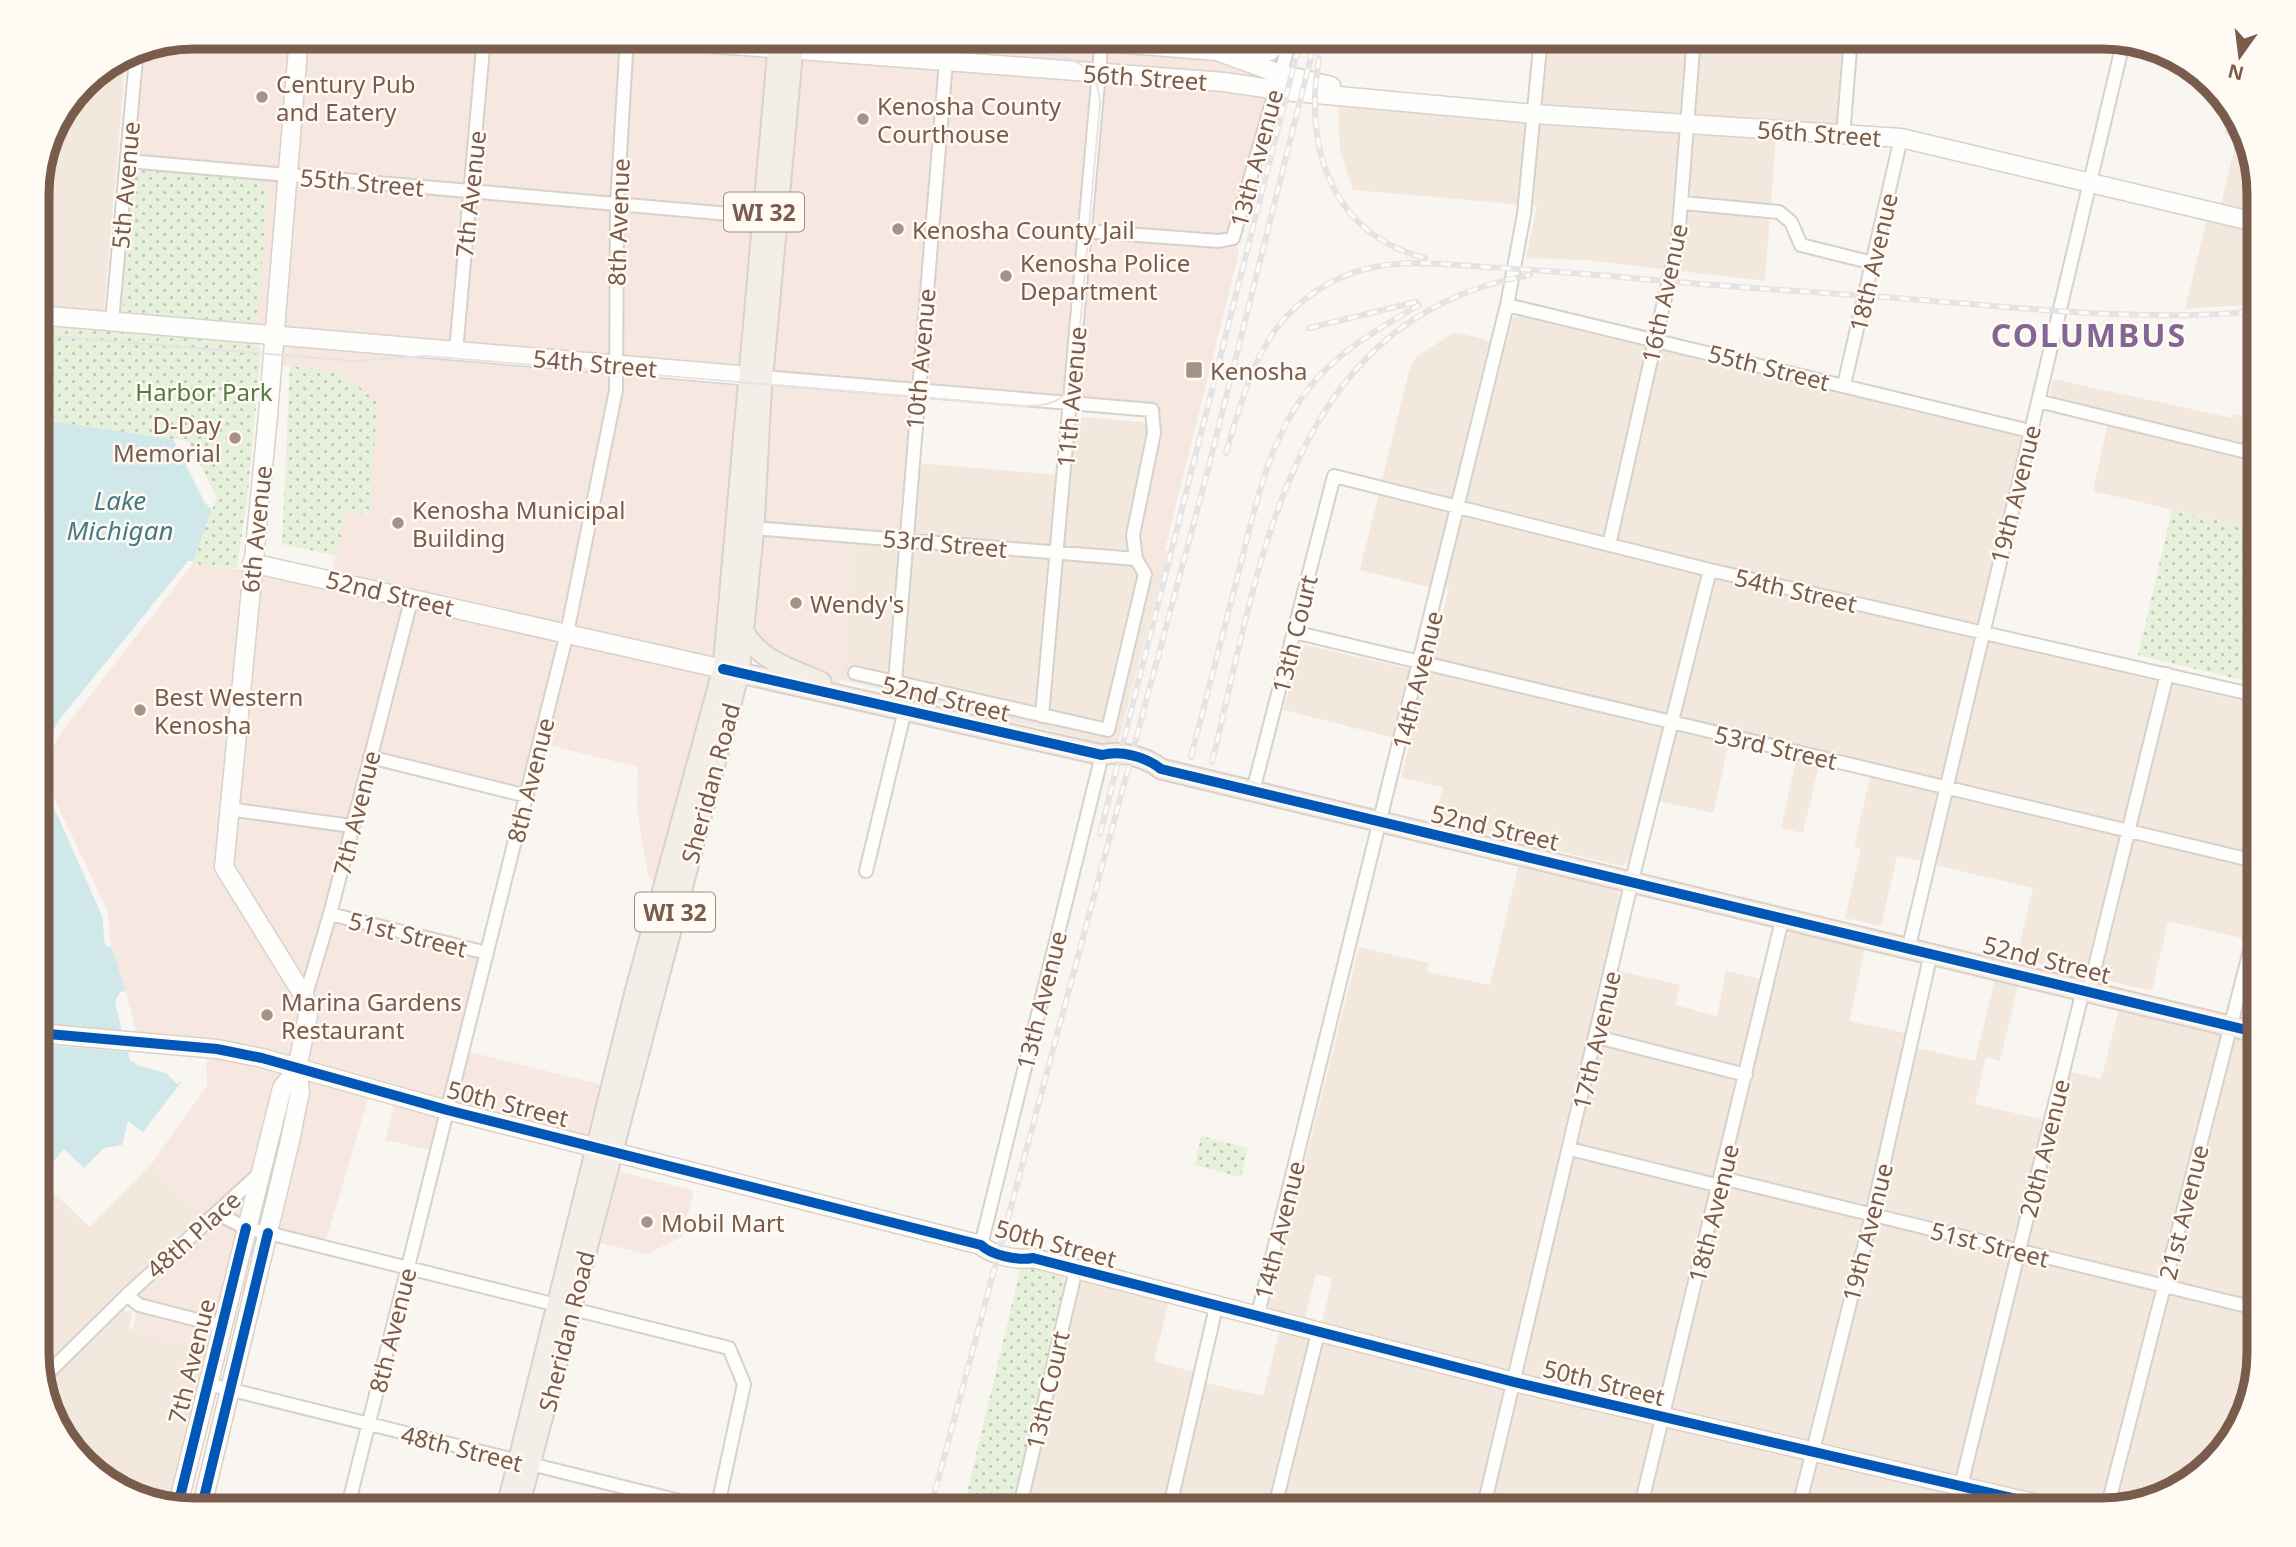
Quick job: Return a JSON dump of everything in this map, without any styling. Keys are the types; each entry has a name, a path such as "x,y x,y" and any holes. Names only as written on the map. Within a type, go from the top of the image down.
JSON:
{"main road":[{"name":"Sheridan Road","path":"521,1498 525,1464 604,1149 731,671 744,632 754,528 756,377 764,217 785,49"},
{"name":"Sheridan Road","path":"731,671 785,49"},
{"path":"744,632 753,648 764,656 853,698"},
{"name":"52nd Street","path":"731,671 1102,755 1110,764 1148,773 1161,769 1632,880 2247,1030"},
{"name":"Sheridan Road","path":"509,1498 525,1464"}],"street":[{"name":"6th Avenue","path":"298,49 224,867 305,998"},
{"name":"7th Avenue","path":"456,351 483,49"},
{"name":"8th Avenue","path":"350,1498 567,633 616,390 617,204 625,49"},
{"name":"56th Street","path":"839,49 1100,74 1224,82 1277,82 1371,98 1534,114 1901,138 2247,220"},
{"name":"10th Avenue","path":"895,682 947,49"},
{"name":"11th Avenue","path":"1042,716 1101,49"},
{"name":"56th Street","path":"1187,49 1229,54 1277,82"},
{"name":"13th Avenue","path":"1229,54 1270,55 1277,49"},
{"name":"13th Avenue","path":"1085,231 1211,241 1232,239 1238,227 1287,49"},
{"name":"14th Avenue","path":"1257,1318 1382,822 1507,305 1524,214 1540,49"},
{"name":"16th Avenue","path":"1609,545 1678,240 1693,49"},
{"path":"1843,136 1850,49"},
{"name":"19th Avenue","path":"1909,946 2121,50"},
{"name":"5th Avenue","path":"112,321 136,61"},
{"name":"18th Avenue","path":"1844,385 1901,138"},
{"name":"55th Street","path":"128,161 764,217"},
{"path":"1683,203 1779,212 1791,222 1801,245 1873,263"},
{"name":"55th Street","path":"1507,305 2030,430"},
{"name":"54th Street","path":"49,316 1152,410 1154,433 1133,535 1136,559"},
{"path":"2038,401 2247,452"},
{"name":"54th Street","path":"1334,477 1710,570 2247,693"},
{"name":"13th Court","path":"1253,791 1334,477"},
{"name":"53rd Street","path":"754,528 1136,559"},
{"path":"855,673 1108,730 1145,574 1136,559"},
{"name":"52nd Street","path":"252,563 731,671"},
{"name":"17th Avenue","path":"1486,1498 1632,880 1710,570"},
{"name":"7th Avenue","path":"204,1498 232,1391 300,1092 297,1069 308,1015 305,998 330,914 412,597"},
{"name":"53rd Street","path":"1294,632 2247,859"},
{"name":"20th Avenue","path":"1958,1498 2018,1251 2167,674"},
{"path":"866,871 905,710"},
{"name":"13th Avenue","path":"981,1245 1102,755"},
{"path":"370,757 527,796"},
{"path":"228,809 352,826"},
{"name":"51st Street","path":"330,914 487,953"},
{"name":"18th Avenue","path":"1643,1498 1783,916"},
{"name":"19th Avenue","path":"1801,1498 1872,1215 1931,953"},
{"name":"21st Avenue","path":"2110,1498 2247,961"},
{"name":"50th Street","path":"49,1034 180,1046 262,1058 447,1110 981,1245 988,1241 1025,1251 1032,1258 1257,1318 1662,1418 2010,1498"},
{"path":"1597,1037 1746,1075"},
{"name":"7th Avenue","path":"180,1497 282,1088 297,1069"},
{"name":"51st Street","path":"1570,1149 1872,1215 2247,1306"},
{"name":"48th Place","path":"127,1295 260,1174"},
{"path":"216,1213 246,1227 268,1233 729,1348 744,1384 719,1498"},
{"name":"13th Court","path":"1021,1498 1076,1269"},
{"path":"50,1371 127,1295 139,1305 221,1326"},
{"name":"14th Avenue","path":"1172,1498 1216,1307"},
{"path":"1277,1498 1318,1333"},
{"name":"48th Street","path":"208,1384 666,1498"}],"shaded area":[{"path":"194,49 1288,49 1234,237 1239,252 1160,568 1142,565 1136,559 1152,410 918,391 906,539 854,535 839,691 753,648 663,890 648,876 637,809 638,767 540,743 527,796 370,757 330,914 487,953 462,1050 611,1087 596,1147 447,1110 436,1151 385,1140 397,1096 371,1089 324,1247 246,1228 211,1351 132,1330 139,1305 127,1295 208,1221 152,1163 207,1086 206,1062 216,1050 135,1042 123,1003 126,991 109,940 49,797 49,747 58,731 192,564 331,579 346,510 370,516 290,366 272,365 274,335 112,321 136,61 156,54"},
{"path":"1547,49 1843,49 1837,124 1777,123 1765,281 1585,260 1526,258 1537,206 1353,190 1340,151 1338,103 1541,120"},
{"path":"125,67 104,311 49,306 49,184 57,147 73,113 98,85"},
{"path":"2227,121 2235,136 2224,134"},
{"path":"2236,140 2247,184 2247,305 2185,309 2207,219 2217,221"},
{"path":"1521,314 2019,436 2021,439 1975,638 2247,702 2247,939 2168,921 2152,991 2016,959 2033,888 1897,856 1881,926 1845,918 1861,848 1854,846 1873,765 1822,752 1803,833 1781,828 1799,747 1732,731 1713,813 1646,798 1630,860 1622,866 1435,822 1443,787 1401,778 1410,742 1283,710 1300,653 1305,645 1428,673 1449,588 1434,585 1433,588 1360,570 1409,371 1416,357 1455,332 1506,345 1512,318"},
{"path":"2053,379 2232,418 2234,414 2247,416 2247,527 2093,491 2110,413 2053,397 2050,391"},
{"path":"1085,417 1149,423 1128,518 1129,545 1168,551 1117,747 840,679 853,540 912,544 919,463 1071,476 1074,426 1077,419"},
{"path":"1518,867 1618,890 1620,901 1606,968 1680,985 1675,1005 1717,1016 1726,971 1775,982 1787,936 1792,933 1865,949 1849,1021 1906,1033 1904,1045 1975,1061 1995,980 2018,985 2000,1061 1986,1057 1975,1104 2058,1123 2070,1072 2101,1079 2119,1009 2247,1039 2247,1353 2242,1391 2228,1426 2211,1449 2183,1474 2149,1490 2121,1497 1029,1498 1078,1289 1083,1281 1169,1302 1154,1361 1196,1372 1195,1380 1263,1396 1280,1330 1325,1342 1330,1325 1322,1323 1332,1278 1316,1274 1305,1318 1273,1310 1269,1308 1269,1304 1359,947 1429,963 1427,972 1490,985"},
{"path":"2247,993 2247,1016 2242,1015"},
{"path":"152,1163 202,1214 114,1298 126,1312 132,1311 129,1329 211,1351 174,1497 138,1487 113,1474 98,1462 68,1426 54,1391 49,1363 49,1188 90,1227"},
{"path":"619,1172 694,1191 682,1237 647,1254 601,1243"}],"green space":[{"path":"143,170 262,181 262,187 269,187 257,318 251,317 250,323 133,314 123,309 132,183 135,174"},
{"name":"Harbor Park","path":"49,324 253,341 261,349 248,492 237,568 192,564 215,501 184,441 49,421"},
{"path":"290,366 338,375 356,385 377,403 370,516 346,510 337,556 282,544"},
{"path":"2172,510 2247,527 2247,681 2138,655"},
{"path":"1201,1136 1248,1148 1241,1177 1195,1165"},
{"path":"1021,1266 1061,1276 1066,1284 1016,1498 966,1498"}],"water":[{"name":"Lake Michigan","path":"49,421 184,441 215,501 192,564 58,731 49,747"},
{"path":"49,795 105,913 109,940 126,991 124,994 137,1054 182,1081 143,1132 128,1121 122,1145 104,1148 84,1168 64,1149 49,1167"}],"pier":[{"path":"173,439 188,441 217,497 212,510 205,503"},
{"path":"188,561 193,561 61,733 49,754 49,738 59,720"},
{"path":"49,788 108,911 111,947 105,945 102,916 49,796"},
{"path":"126,991 141,1053 145,1058 173,1065 183,1080 177,1084 166,1073 139,1066 130,1060 128,1052 49,1045 49,1024 122,1031 115,1002 120,992"}],"tram line":[{"path":"49,336 354,361 426,356 1025,406 1051,403 1070,389 1076,372 1099,93 1092,76 1073,60 1054,55 976,49"}],"railway":[{"path":"1100,834 1298,49"},
{"path":"933,1498 1205,481 1313,49"},
{"path":"1319,58 1315,91 1316,123 1321,154 1331,182 1346,207 1366,229 1393,246 1425,258"},
{"path":"1226,453 1251,374 1276,329 1293,310 1314,293 1340,278 1358,271 1394,264 1431,263 2090,313 2174,315 2247,312"},
{"path":"1212,762 1248,609 1270,533 1298,461 1335,396 1384,342 1448,300 1530,275"},
{"path":"1309,328 1416,302"},
{"path":"1191,757 1257,499 1283,430 1309,388 1333,363 1360,342 1419,305"}],"cycle path":[{"path":"723,669 1102,755 1117,753 1133,756 1161,769 2247,1030"},
{"path":"49,1034 217,1049 262,1058 447,1110 981,1245 991,1252 1005,1256 1033,1258 1514,1382 2012,1498"},
{"path":"180,1497 246,1228"},
{"path":"204,1498 268,1233"}],"place":[{"name":"Century Pub and Eatery","path":"262,97"},
{"name":"Kenosha County Courthouse","path":"863,119"},
{"name":"Kenosha County Jail","path":"898,229"},
{"name":"Kenosha Police Department","path":"1006,276"},
{"name":"Kenosha","path":"1194,370"},
{"name":"D-Day Memorial","path":"235,438"},
{"name":"Kenosha Municipal Building","path":"398,523"},
{"name":"Wendy's","path":"796,603"},
{"name":"Best Western Kenosha","path":"140,710"},
{"name":"Marina Gardens Restaurant","path":"267,1015"},
{"name":"Mobil Mart","path":"647,1222"}],"district":[{"name":"COLUMBUS","path":"2089,334"}]}
